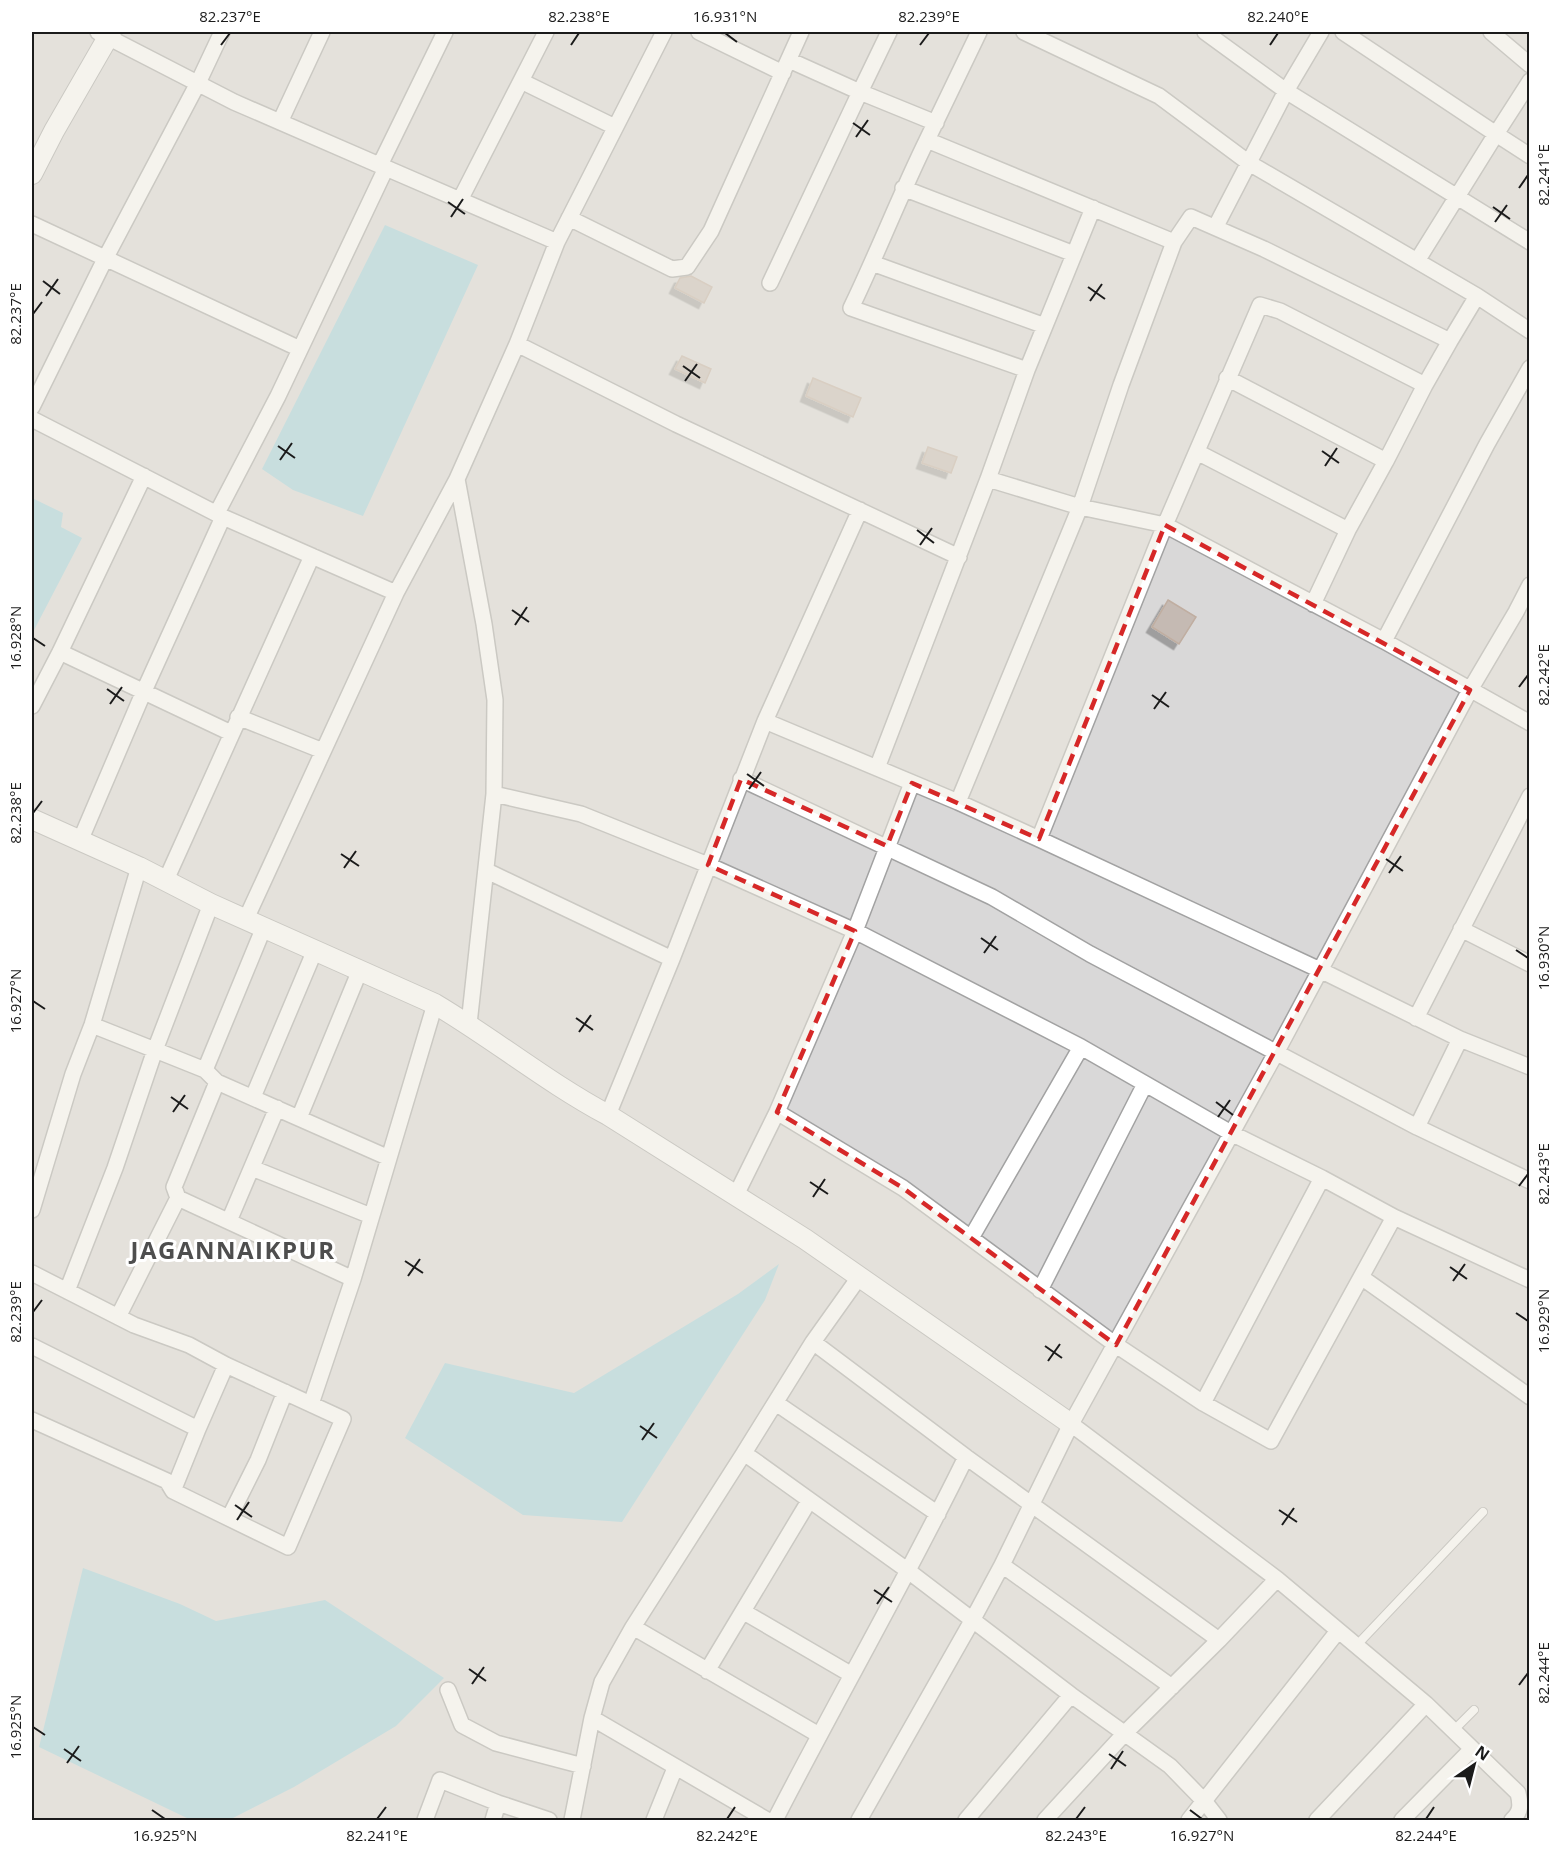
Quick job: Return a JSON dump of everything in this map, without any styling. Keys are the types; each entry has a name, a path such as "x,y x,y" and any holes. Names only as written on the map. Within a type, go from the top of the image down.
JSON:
{"street":[{"path":"32,407 222,32"},
{"path":"280,122 322,32"},
{"path":"80,841 220,515 300,349 445,32"},
{"path":"460,200 546,32"},
{"path":"246,919 396,593 457,479 517,345 556,242 664,32"},
{"path":"699,32 936,123"},
{"path":"568,218 672,268 687,267 711,231 801,32"},
{"path":"770,283 889,32"},
{"path":"979,32 903,188 851,308 1027,370"},
{"path":"1024,32 1158,96 1249,163 1477,296 1530,331"},
{"path":"1205,32 1286,91 1530,242"},
{"path":"1216,226 1286,91 1321,32"},
{"path":"1343,32 1530,156"},
{"path":"1491,32 1530,65"},
{"path":"32,174 106,33 234,102 556,242"},
{"path":"521,81 615,127"},
{"path":"1417,261 1530,81"},
{"path":"927,140 1174,242"},
{"path":"903,188 1074,254"},
{"path":"877,768 959,557 1027,370 1093,208"},
{"path":"958,802 1080,507 1121,385 1174,242 1191,217 1216,226 1450,341"},
{"path":"32,224 300,349"},
{"path":"872,263 1045,326"},
{"path":"1313,604 1348,530 1425,385 1477,296"},
{"path":"1040,839 1165,525 1260,304 1280,311 1425,385"},
{"path":"517,345 676,424 959,557"},
{"path":"1384,641 1487,444 1530,368"},
{"path":"1227,378 1386,461"},
{"path":"32,419 220,515 396,593"},
{"path":"1197,452 1348,530"},
{"path":"32,706 144,476"},
{"path":"457,479 484,624 495,700 494,794 469,1024"},
{"path":"988,479 1080,507 1165,525 1384,641 1530,723"},
{"path":"608,1115 765,721 860,510"},
{"path":"166,880 312,556"},
{"path":"859,1821 973,1619 1071,1424 1276,1051 1470,690 1523,616 1530,585"},
{"path":"60,652 231,733"},
{"path":"238,717 323,751"},
{"path":"765,721 1040,839 1320,970 1460,1039 1530,1067"},
{"path":"741,779 992,897 1090,954 1417,1127 1530,1181"},
{"path":"736,1195 777,1112 855,931 912,783"},
{"path":"494,794 581,814 708,865 855,931 1081,1047 1231,1133 1394,1217 1530,1280"},
{"path":"1416,1018 1530,796"},
{"path":"32,819 139,867 211,904 435,1004 469,1024 582,1101 736,1195 860,1276 1071,1424 1277,1579 1426,1704 1518,1793 1521,1805 1512,1821"},
{"path":"32,1210 73,1074 92,1025 139,867"},
{"path":"487,871 672,959"},
{"path":"67,1291 115,1168 155,1050 211,904"},
{"path":"205,1070 264,927"},
{"path":"1461,929 1530,964"},
{"path":"253,1097 315,950"},
{"path":"299,1118 360,970"},
{"path":"311,1404 353,1278 435,1004"},
{"path":"92,1025 205,1070 217,1082 389,1158"},
{"path":"1417,1127 1460,1039"},
{"path":"971,1238 1081,1047"},
{"path":"217,1082 174,1187 178,1198 353,1278"},
{"path":"1040,1290 1145,1084"},
{"path":"229,1221 277,1108"},
{"path":"777,1112 903,1188 1116,1345 1203,1403 1271,1441 1394,1217"},
{"path":"252,1168 371,1216"},
{"path":"1203,1403 1322,1178"},
{"path":"118,1317 178,1198"},
{"path":"32,1273 134,1325 189,1345 226,1365 343,1419 288,1547 173,1491 167,1481 32,1420"},
{"path":"572,1821 592,1718 602,1682 633,1627 813,1342 860,1276"},
{"path":"1361,1277 1530,1397"},
{"path":"813,1342 1031,1506 1219,1640"},
{"path":"32,1346 198,1428"},
{"path":"173,1491 226,1365"},
{"path":"229,1518 258,1460 285,1392"},
{"path":"776,1403 938,1514"},
{"path":"744,1453 907,1570 1170,1767 1205,1802 1219,1821"},
{"path":"775,1821 966,1457"},
{"path":"707,1671 809,1501"},
{"path":"1002,1565 1172,1687"},
{"path":"1045,1821 1125,1733 1277,1579"},
{"path":"744,1612 852,1675"},
{"path":"633,1627 819,1735"},
{"path":"1189,1821 1338,1632"},
{"path":"448,1690 462,1725 496,1743 583,1766"},
{"path":"966,1821 1071,1695"},
{"path":"1317,1821 1426,1704"},
{"path":"592,1718 767,1821"},
{"path":"1402,1821 1472,1749"},
{"path":"654,1821 675,1768"},
{"path":"425,1821 440,1780 549,1821"},
{"path":"493,1821 498,1803"}],"lane":[{"path":"1356,1646 1483,1512"},
{"path":"1453,1731 1474,1710"}],"highlighted area":[{"path":"1165,525 1470,690 1116,1345 903,1188 777,1112 855,931 708,865 741,779 887,846 912,783 1039,839"}],"shaded area":[{"path":"32,32 1529,32 1529,1820 32,1820"}],"water":[{"path":"385,225 478,265 363,516 293,490 262,469"},
{"path":"32,498 63,513 61,527 82,538 32,634"},
{"path":"779,1264 765,1300 622,1522 523,1515 405,1438 445,1363 574,1393 738,1294"},
{"path":"83,1568 180,1604 216,1621 325,1600 444,1678 396,1726 294,1787 229,1820 191,1820 39,1747"}],"building":[{"path":"691,276 712,287 704,303 675,288 680,278"},
{"path":"682,356 711,369 705,383 675,369"},
{"path":"813,378 861,398 853,417 806,396"},
{"path":"928,447 957,457 951,473 922,463"},
{"path":"1168,600 1196,617 1179,644 1152,627"}],"district":[{"name":"JAGANNAIKPUR","path":"233,1249"}]}
